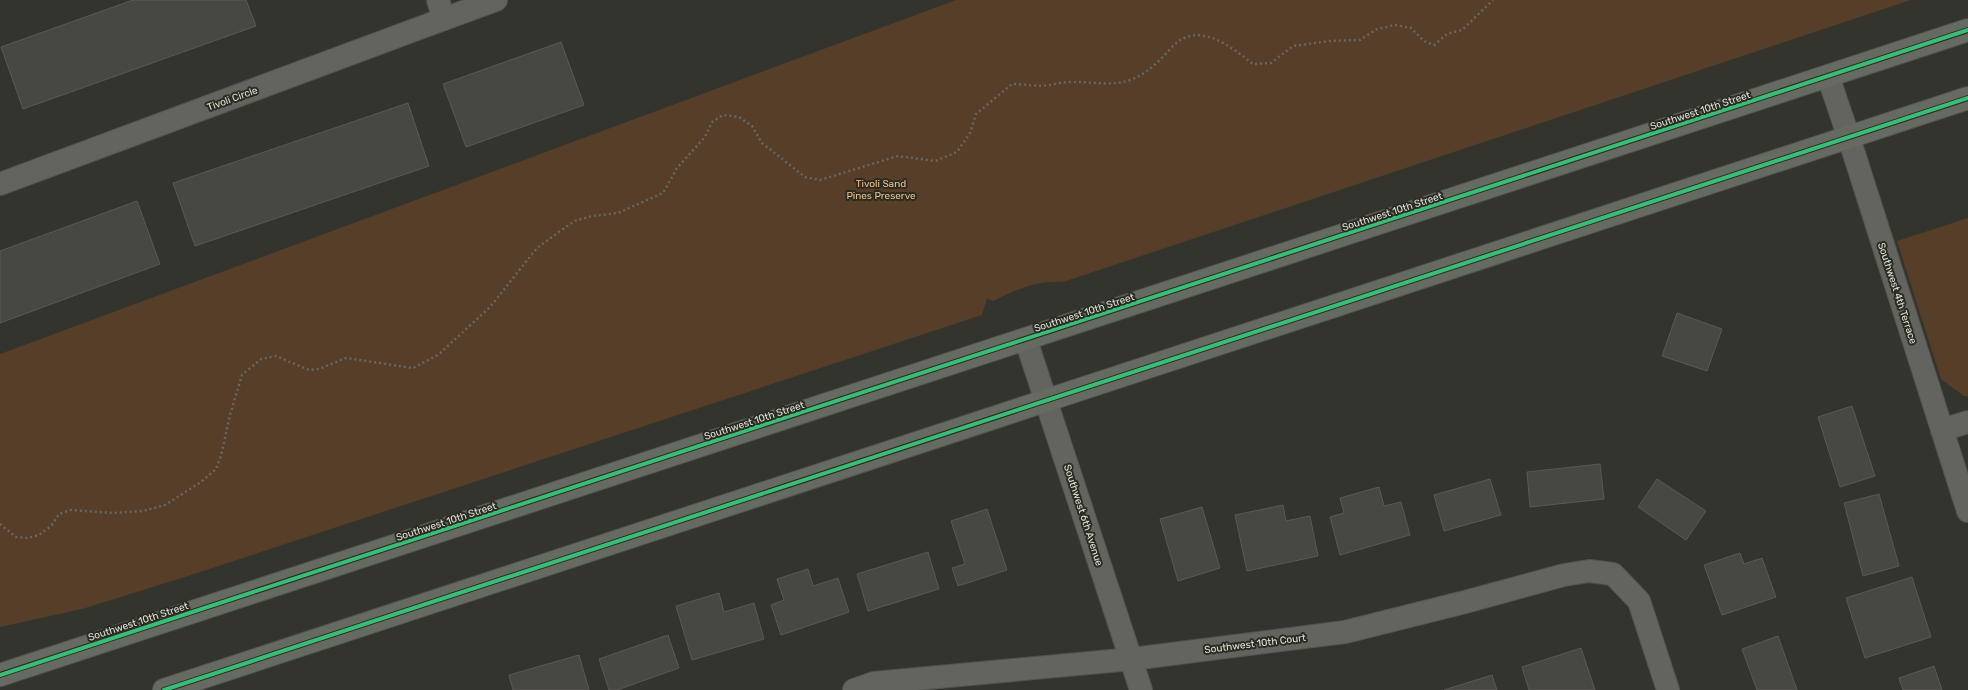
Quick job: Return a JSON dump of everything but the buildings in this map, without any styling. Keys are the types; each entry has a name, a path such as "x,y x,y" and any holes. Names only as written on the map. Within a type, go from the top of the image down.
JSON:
{"main road":[{"name":"Southwest 10th Street","path":"0,675 1026,340 1968,30"},
{"path":"169,689 1968,98"}],"street":[{"name":"Tivoli Circle","path":"0,184 441,9 496,0"},
{"name":"Southwest 4th Terrace","path":"1828,76 1968,511"},
{"name":"Southwest 6th Avenue","path":"1026,340 1141,690"},
{"path":"1942,430 1968,422"},
{"name":"Southwest 10th Court","path":"854,690 874,683 1132,659 1345,632 1564,575 1589,571 1613,574 1638,602 1668,690"}],"path":[{"path":"0,524 16,537 28,538 39,535 51,526 59,514 71,510 113,513 143,511 165,505 201,482 216,469 223,450 230,415 242,375 261,359 276,356 309,370 319,369 346,358 413,368 438,356 490,307 537,248 574,221 592,216 618,213 664,193 677,168 705,137 712,122 723,115 739,117 752,126 762,143 805,177 820,180 898,156 935,161 957,152 970,133 976,114 1012,84 1047,86 1070,82 1108,85 1131,80 1156,66 1174,45 1190,35 1205,35 1230,46 1253,64 1271,63 1293,46 1329,41 1360,40 1377,29 1395,25 1411,28 1424,41 1434,45 1447,34 1462,30 1493,0"}],"green space":[{"name":"Tivoli Sand Pines Preserve","path":"956,0 1911,0 1063,282 1035,284 993,301 987,298 982,315 185,577 82,609 0,627 0,354"},
{"path":"1968,218 1968,396 1964,396 1941,379 1897,241"}],"cycle path":[{"path":"0,675 1968,30"},
{"path":"164,690 1968,98"}]}
